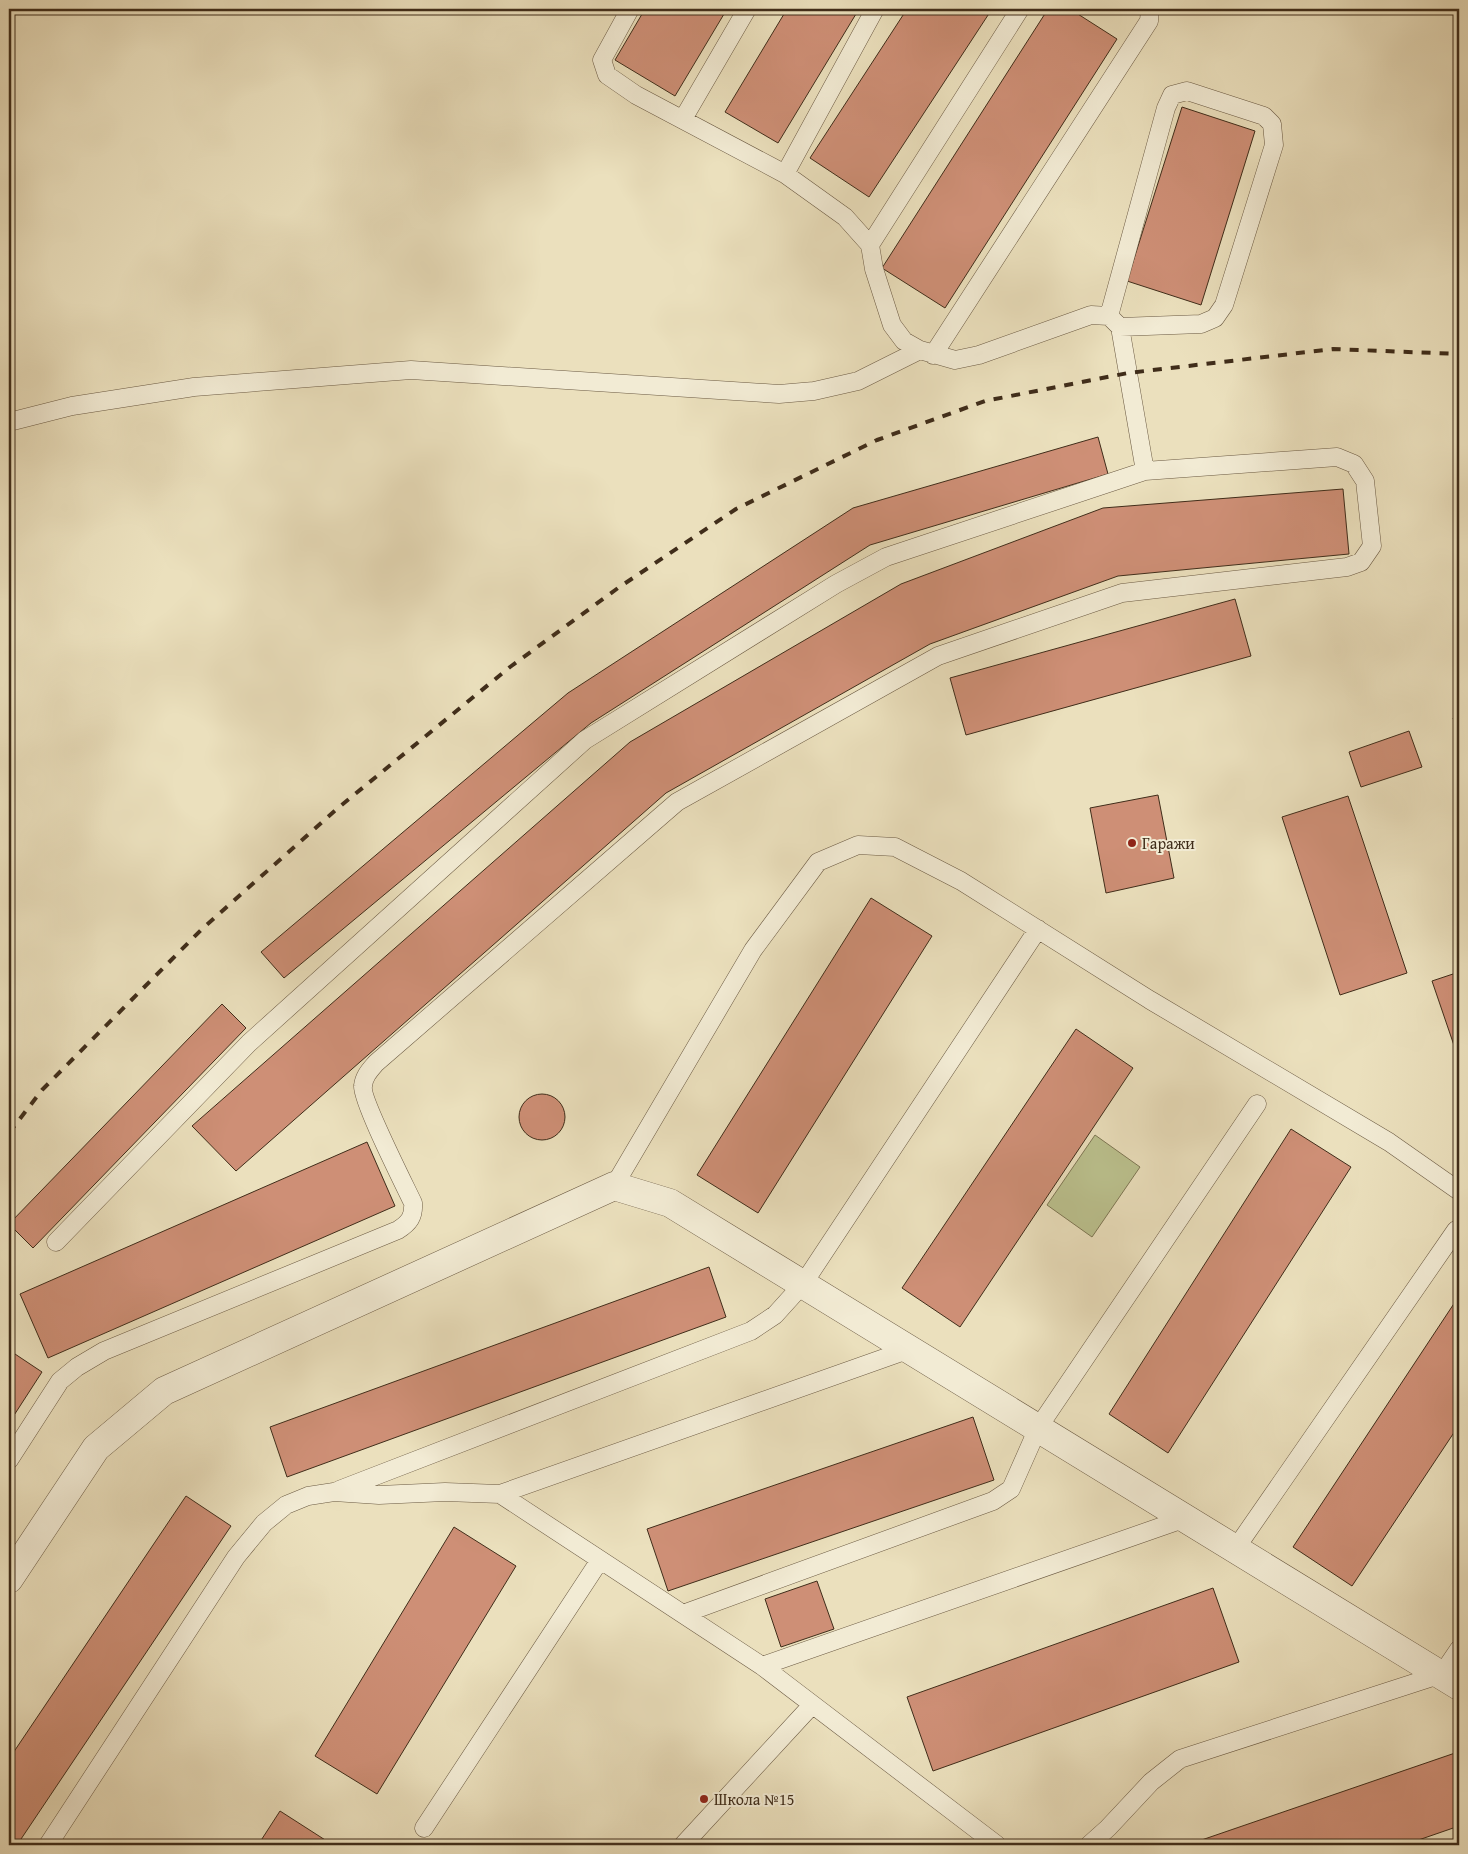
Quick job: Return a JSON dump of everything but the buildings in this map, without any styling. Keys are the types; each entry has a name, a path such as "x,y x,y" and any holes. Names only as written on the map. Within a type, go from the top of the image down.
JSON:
{"street":[{"path":"9,1579 96,1448 164,1391 614,1186 670,1202 1451,1680"}],"lane":[{"path":"630,9 602,60 607,75 636,95 785,174 845,218 870,245 874,269 892,325 904,341 927,353 955,360 979,355 1092,315 1115,322 1201,324 1215,318 1224,305 1274,145 1272,124 1264,116 1187,91 1172,95 1166,108 1115,322 1145,470"},
{"path":"683,119 748,9"},
{"path":"785,174 876,9"},
{"path":"870,245 1020,9"},
{"path":"9,422 72,406 194,387 411,370 779,394 814,391 858,381 927,353 1149,21 1150,9"},
{"path":"9,1460 60,1381 77,1367 104,1351 398,1230 409,1223 414,1213 413,1203 368,1106 362,1088 366,1075 376,1063 677,802 938,656 1122,593 1346,567 1361,562 1372,546 1365,481 1354,464 1337,458 1145,470 886,557 836,584 585,740 249,1044 56,1242"},
{"path":"614,1186 753,950 818,862 858,845 895,847 961,881 1150,1000 1389,1142 1459,1191"},
{"path":"48,1845 236,1557 264,1523 286,1505 308,1496 334,1492 751,1331 775,1315 803,1284 1038,929"},
{"path":"683,1614 994,1501 1011,1489 1038,1428 1257,1104"},
{"path":"1236,1548 1456,1230"},
{"path":"334,1492 379,1495 445,1492 500,1494 910,1349"},
{"path":"500,1494 762,1666 997,1845"},
{"path":"762,1666 1186,1518"},
{"path":"424,1828 600,1560"},
{"path":"1089,1845 1108,1828 1151,1782 1180,1759 1451,1680 1459,1649"},
{"path":"683,1845 812,1705"}],"green space":[{"path":"1095,1135 1140,1167 1092,1237 1047,1205"}],"railway":[{"path":"9,1133 42,1090 202,929 338,808 510,667 618,588 736,509 877,440 985,401 1128,373 1333,349 1459,354"}],"place":[{"name":"Гаражи","path":"1132,843"},
{"name":"Школа №15","path":"704,1799"}]}
